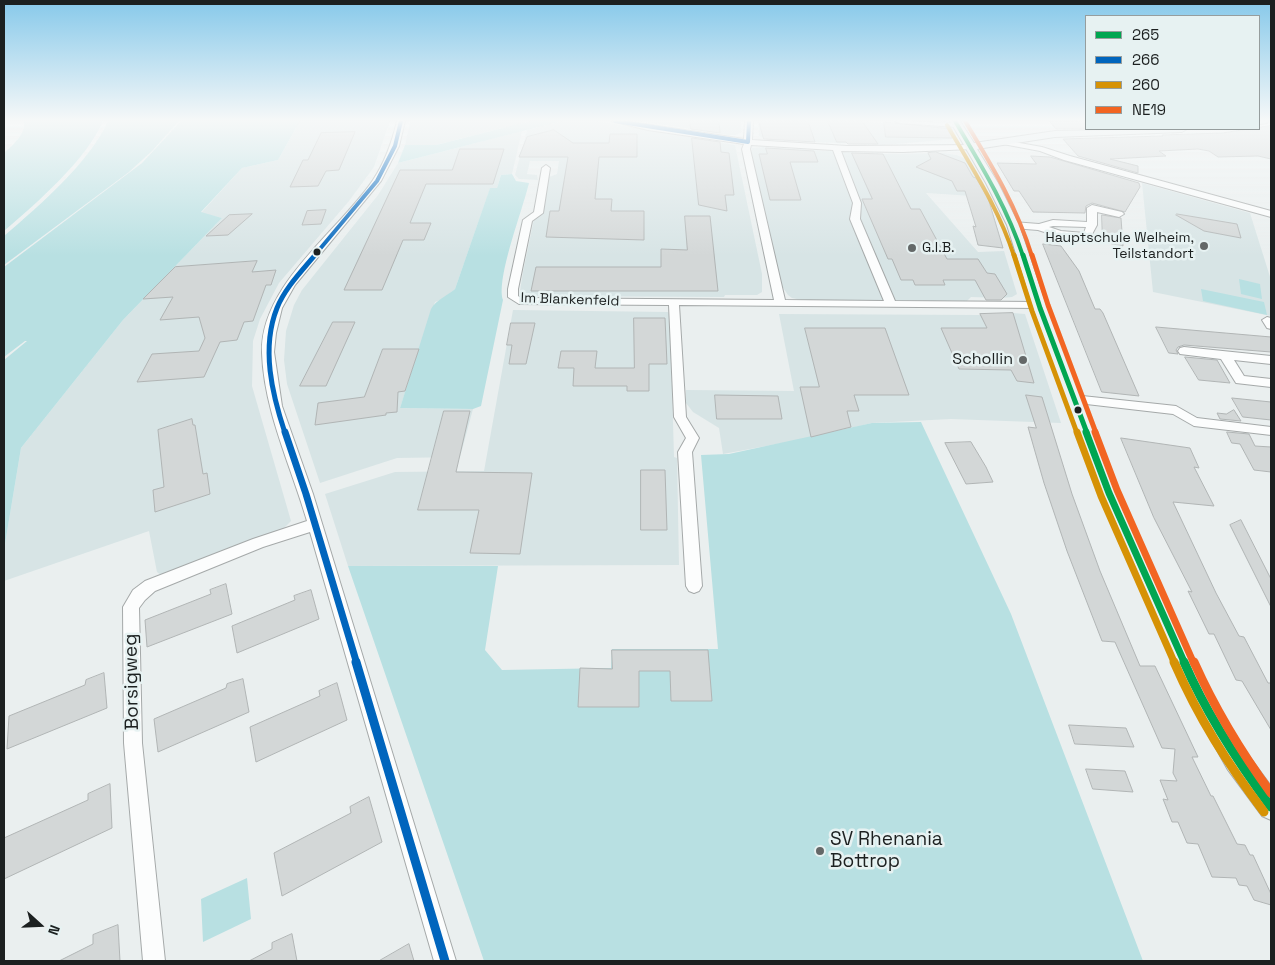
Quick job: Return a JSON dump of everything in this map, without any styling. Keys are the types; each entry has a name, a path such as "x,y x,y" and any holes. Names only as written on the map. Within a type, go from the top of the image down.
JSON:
{"main road":[{"path":"982,166 1013,225 1039,305 1109,493 1199,696 1237,761 1271,807"}],"street":[{"path":"385,166 377,181 291,284 277,308 270,333 268,352 276,406 315,524 445,961"},
{"path":"750,166 780,303"},
{"path":"843,166 857,203 855,219 891,304"},
{"path":"1101,166 1271,214"},
{"name":"Im Blankenfeld","path":"546,168 538,213 528,220 513,297 519,301 1039,305"},
{"path":"1013,225 1039,227 1060,234 1088,236 1092,225 1092,208 1119,214"},
{"path":"674,303 680,417 693,438 685,452 694,586"},
{"path":"1184,351 1271,360"},
{"path":"1225,355 1240,380 1271,383"},
{"path":"1073,399 1176,410 1194,422 1271,431"},
{"name":"Borsigweg","path":"154,961 132,744 131,607 139,595 150,586 258,543 315,524"}],"shaded area":[{"path":"4,166 72,166 31,208 4,231"},
{"path":"78,166 136,166 4,265 4,236 47,198"},
{"path":"138,166 251,166 242,168 201,212 222,218 123,320 21,448 4,550 4,360 27,341 4,357 4,267"},
{"path":"251,166 374,166 349,201 279,283 260,319 253,341 252,386 291,521 282,530 161,575 157,572 149,531 4,581 4,550 21,448 123,320 222,218 201,213 242,168"},
{"path":"396,166 514,166 512,174 501,175 497,188 490,189 455,289 445,298 435,302 400,408 473,409 460,457 397,458 320,483 287,384 284,360 286,331 294,305 302,290 378,195"},
{"path":"517,166 529,166 527,174 537,175 538,180 519,179 515,175"},
{"path":"558,166 739,166 762,274 762,292 757,295 725,295 724,297 532,296 523,293 520,291 534,219 542,214 549,177 557,174"},
{"path":"754,166 970,166 987,197 926,193 978,252 1004,251 1017,294 1012,297 1001,298 971,297 967,301 801,300 792,298 782,286"},
{"path":"512,174 516,181 529,183 503,276 503,300 481,406 473,409 400,408 431,309 455,289 490,188 497,188 501,175"},
{"name":"Hauptschule Welheim, Teilstandort","path":"1142,183 1250,213 1271,280 1271,316 1153,292"},
{"path":"1239,279 1260,284 1262,299 1241,294"},
{"path":"1201,289 1264,302 1267,315 1203,301"},
{"path":"513,310 668,312 670,316 674,457 677,458 679,565 348,566 325,494 395,472 484,471"},
{"path":"779,314 979,315 1025,314 1061,423 951,419 872,423 804,439 723,454 719,428 693,412 686,403 686,390 794,391"},
{"path":"921,422 1011,614 1143,961 484,961 348,566 498,566 485,650 502,670 611,668 612,649 718,649 701,455 729,454 872,423"},
{"path":"247,878 251,919 203,942 201,899"}],"building":[{"path":"300,166 341,166 339,170 326,171 318,186 290,187"},
{"path":"454,166 499,166 493,184 426,184 410,223 431,223 424,240 403,240 382,290 344,290 400,170 452,170"},
{"path":"566,166 598,166 595,199 612,199 611,211 644,211 644,240 546,237 550,211 559,211"},
{"path":"695,166 731,166 734,195 725,195 727,211 699,205"},
{"path":"762,166 791,166 801,200 770,200"},
{"path":"858,166 889,166 911,209 920,209 947,259 978,259 987,273 995,274 1007,294 1001,300 986,300 975,280 943,280 945,285 915,285 913,280 901,280 892,259 888,259 862,199 872,199"},
{"path":"967,166 988,198 1003,248 978,245 973,226 976,227 965,191 957,191 952,181 916,167"},
{"path":"999,166 1081,166 1139,183 1140,187 1125,212 1092,203 1086,206 1085,213 1033,212 1019,191 1014,191"},
{"path":"1113,166 1138,166 1138,173"},
{"path":"326,210 321,224 302,225 307,211"},
{"path":"252,214 228,235 206,236 229,215"},
{"path":"1177,214 1237,224 1241,238 1204,231"},
{"path":"1102,215 1121,218 1123,246 1103,242"},
{"path":"685,216 710,216 718,291 531,291 536,267 661,267 661,249 687,250"},
{"path":"1043,244 1061,246 1079,271 1095,309 1100,309 1103,313 1139,396 1102,392"},
{"path":"257,261 252,272 276,270 271,285 266,285 253,321 244,322 237,340 220,342 204,377 137,382 152,354 199,351 205,338 199,317 160,320 173,297 143,299 175,267"},
{"path":"1013,313 1034,383 1017,381 1011,370 959,369 941,328 987,328 980,314"},
{"path":"634,318 665,318 667,364 649,364 649,391 627,391 627,386 573,386 574,368 558,368 561,351 597,351 595,368 634,368"},
{"path":"333,322 355,322 326,386 300,386"},
{"path":"511,323 535,323 526,364 509,364 512,345 507,345"},
{"path":"1156,327 1271,337 1271,352 1184,345 1176,350 1178,354 1169,353"},
{"path":"805,328 885,328 909,395 854,395 859,411 847,411 851,427 811,437 800,387 819,387"},
{"path":"383,349 419,349 405,391 398,392 397,412 315,425 318,403 364,397"},
{"path":"1185,357 1217,360 1230,383 1199,380"},
{"path":"715,395 778,396 782,419 717,419"},
{"path":"1026,395 1042,397 1072,494 1100,571 1140,666 1155,666 1198,757 1192,757 1237,844 1245,845 1250,855 1253,855 1271,894 1271,905 1254,900 1247,886 1239,885 1236,878 1212,877 1198,844 1187,843 1178,822 1172,822 1163,799 1168,800 1160,780 1177,781 1173,773 1175,749 1162,748 1115,642 1102,641 1067,551 1044,483 1028,427 1036,428"},
{"path":"1232,398 1271,402 1271,420 1243,417"},
{"path":"1234,410 1241,421 1220,419 1217,413 1226,414"},
{"path":"444,411 470,411 456,472 532,473 520,554 470,553 479,510 418,510"},
{"path":"192,419 193,425 195,425 203,474 207,473 210,494 155,512 153,490 164,487 158,430"},
{"path":"1227,432 1249,434 1255,446 1271,447 1271,472 1254,470 1240,444 1232,443"},
{"path":"1121,438 1190,448 1199,468 1194,467 1214,506 1173,502 1216,593 1239,636 1244,637 1268,683 1271,683 1271,730 1242,681 1236,680 1214,634 1209,634 1188,591 1192,592 1154,518"},
{"path":"971,442 993,482 966,484 945,443"},
{"path":"641,470 665,470 667,530 641,530"},
{"path":"1241,520 1271,579 1271,607 1230,525"},
{"path":"226,584 232,614 147,647 145,620 211,594 210,590"},
{"path":"311,590 319,619 237,653 232,626 295,600 294,596"},
{"path":"612,650 708,650 712,701 671,701 670,671 639,671 639,707 578,707 580,668 612,669"},
{"path":"104,673 107,708 7,749 9,716 85,685 86,680"},
{"path":"243,679 249,712 158,752 154,719 226,688 227,684"},
{"path":"337,683 347,720 256,762 250,727 320,696 319,691"},
{"path":"1069,725 1126,728 1134,747 1075,744"},
{"path":"1086,769 1125,771 1133,792 1093,789"},
{"path":"110,784 112,828 4,879 4,838 88,800 88,794"},
{"path":"369,797 382,842 282,896 274,853 351,813 350,807"},
{"path":"118,925 120,961 59,961 93,944 93,935"},
{"path":"292,934 297,961 249,961 272,949 272,943"},
{"path":"409,944 414,961 379,961"}],"transit line":[{"name":"266","path":"385,166 377,181 291,284 277,308 270,333 268,352 276,406 306,494 445,961"},
{"name":"260","path":"971,166 1005,228 1032,311 1101,496 1191,700 1229,765 1264,812"},
{"name":"265","path":"982,166 1013,225 1040,308 1109,493 1199,696 1237,761 1271,807"},
{"name":"NE19","path":"992,166 1021,222 1048,305 1117,490 1207,692 1244,756 1271,793"}],"place":[{"name":"Hauptschule Welheim, Teilstandort","path":"1204,246"},
{"name":"G.I.B.","path":"912,248"},
{"name":"Schollin","path":"1023,360"},
{"name":"SV Rhenania Bottrop","path":"820,851"}]}
